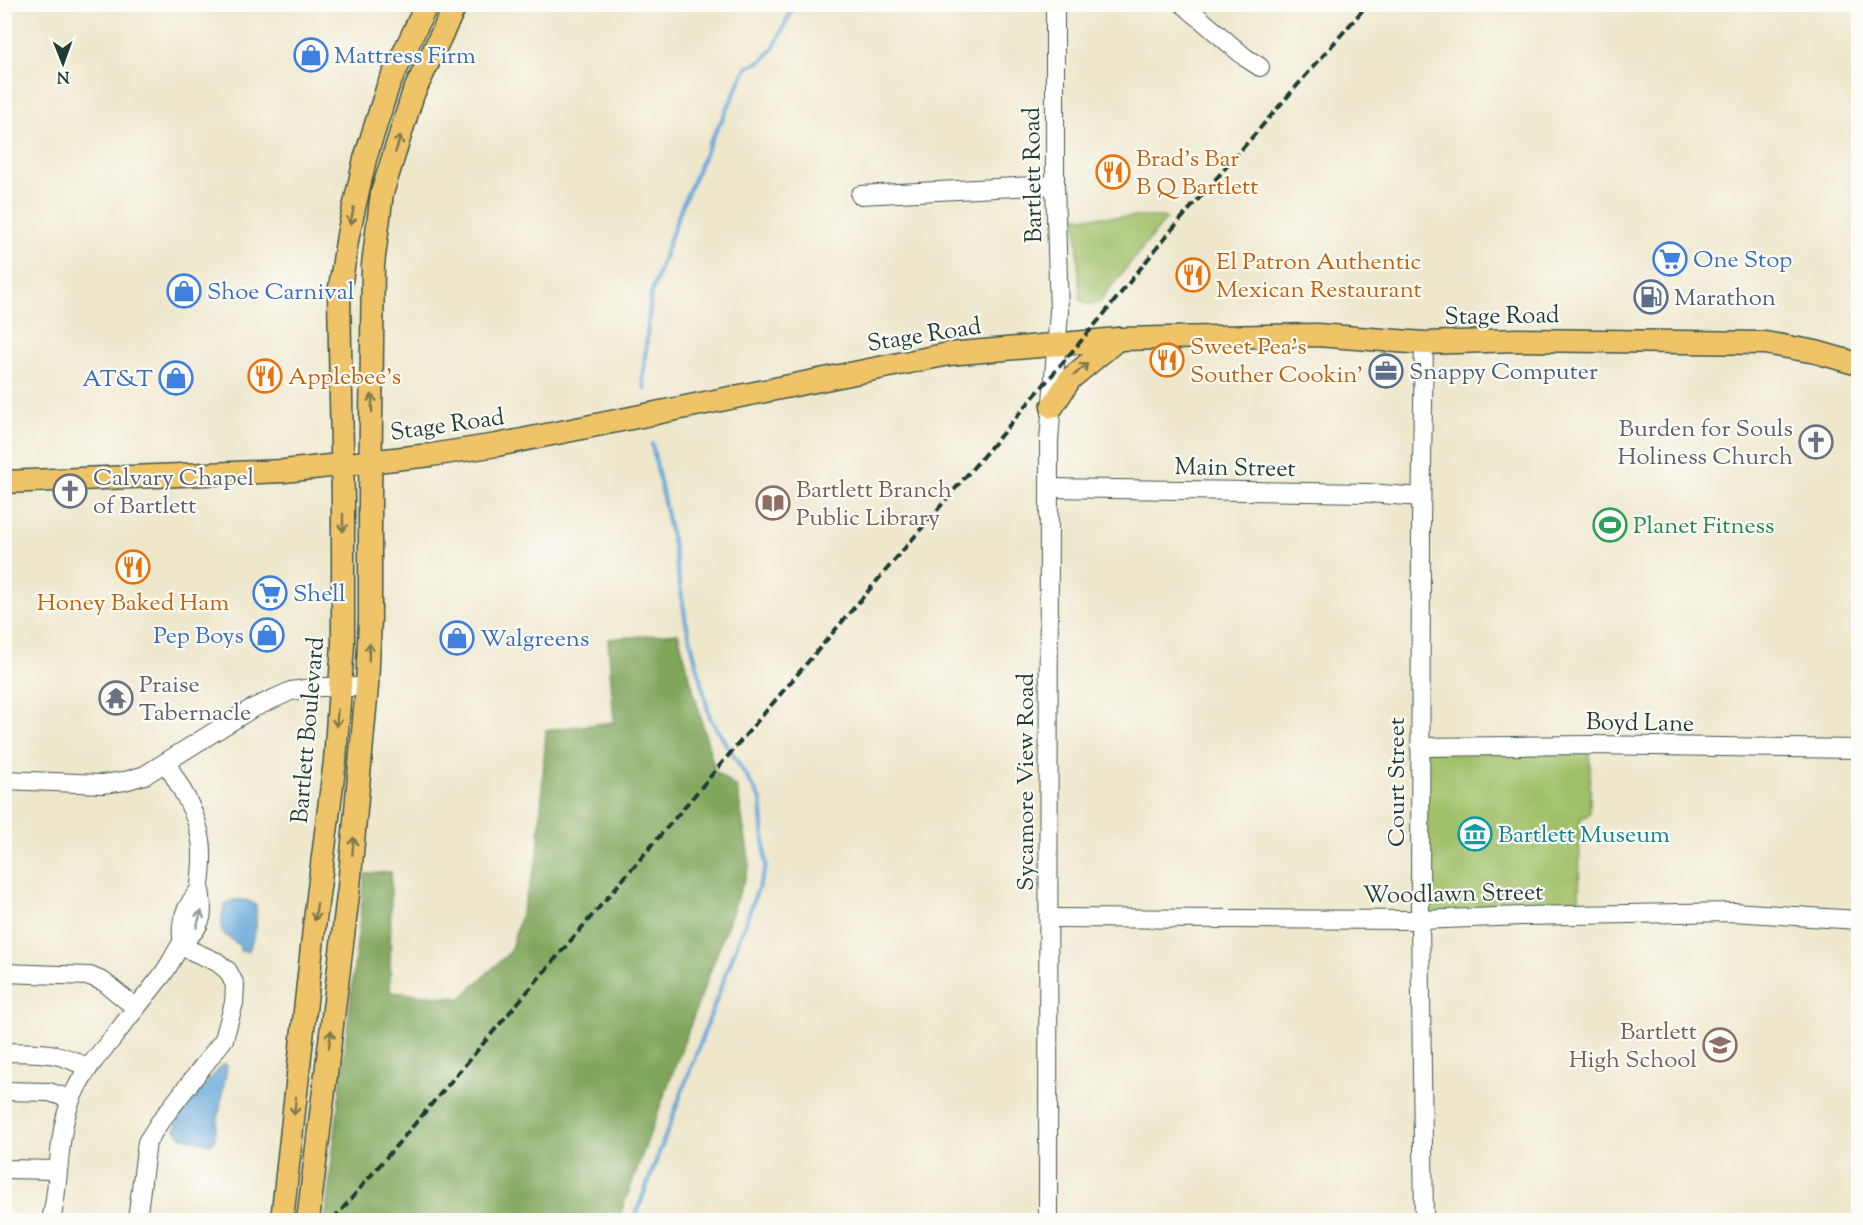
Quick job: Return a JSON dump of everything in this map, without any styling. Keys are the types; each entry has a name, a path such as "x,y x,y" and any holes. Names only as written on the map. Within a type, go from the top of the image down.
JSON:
{"main road":[{"name":"Bartlett Boulevard","path":"282,1221 335,761 343,643 339,294 348,235 365,159 388,86 427,4"},
{"path":"308,1211 349,886 368,687 372,298 382,194 413,94 456,4"},
{"name":"Stage Road","path":"4,482 275,472 484,448 949,354 1118,339 1317,335 1424,343 1526,340 1765,343 1816,352 1858,364"},
{"path":"1052,407 1070,379 1118,339"}],"street":[{"name":"Bartlett Road","path":"1055,4 1055,185 1059,312 1056,344"},
{"path":"1183,4 1246,58 1260,67"},
{"path":"860,195 1055,185"},
{"name":"Court Street","path":"1424,343 1420,747 1424,1221"},
{"name":"Sycamore View Road","path":"1048,1221 1049,488 1056,344"},
{"name":"Main Street","path":"1049,488 1368,493 1421,497"},
{"path":"4,780 113,783 145,775 251,709 291,691 339,686 368,687"},
{"name":"Boyd Lane","path":"1420,747 1590,745 1858,749"},
{"path":"51,1221 63,1130 71,1099 88,1069 172,962 182,944 181,926 185,910 200,889 202,854 199,831 186,797 166,762"},
{"name":"Woodlawn Street","path":"1049,918 1420,920 1533,915 1733,912 1858,920"},
{"path":"137,1221 147,1142 224,1039 234,1004 235,985 228,971 217,962 182,944"},
{"path":"4,973 90,976 104,982 136,1008"},
{"path":"4,1052 48,1053 68,1058 88,1069"},
{"path":"4,1091 42,1091 71,1099"},
{"path":"4,1169 58,1170"}],"green space":[{"path":"1076,217 1163,217 1166,219 1097,304 1092,304 1085,303 1080,298"},
{"path":"678,633 715,771 737,788 750,864 618,1220 325,1220 365,874 391,872 390,992 461,998 510,952 538,856 546,730 614,722 608,639"},
{"path":"1590,745 1590,814 1580,819 1579,915 1420,920 1420,747"}],"water":[{"path":"234,900 246,900 256,905 256,928 249,951 240,951 240,946 222,932 225,904"},
{"path":"223,1064 227,1067 214,1141 211,1144 180,1136 175,1129 180,1115"}],"waterway":[{"path":"645,390 643,379 651,294 681,208 744,73 748,67 763,60 774,47 795,4"},
{"path":"634,1220 766,867 761,800 710,718 686,622 652,444"}],"railway":[{"path":"333,1220 1104,314 1168,234 1368,4"}],"place":[{"name":"Mattress Firm","path":"311,55"},
{"name":"Brad's Bar B Q Bartlett","path":"1113,172"},
{"name":"One Stop","path":"1670,259"},
{"name":"El Patron Authentic Mexican Restaurant","path":"1193,275"},
{"name":"Shoe Carnival","path":"184,291"},
{"name":"Marathon","path":"1651,297"},
{"name":"Sweet Pea's Souther Cookin'","path":"1167,360"},
{"name":"Snappy Computer","path":"1386,371"},
{"name":"Applebee's","path":"265,376"},
{"name":"AT&T","path":"176,378"},
{"name":"Burden for Souls Holiness Church","path":"1816,442"},
{"name":"Calvary Chapel of Bartlett","path":"70,491"},
{"name":"Bartlett Branch Public Library","path":"773,503"},
{"name":"Planet Fitness","path":"1610,525"},
{"name":"Honey Baked Ham","path":"133,567"},
{"name":"Shell","path":"270,593"},
{"name":"Pep Boys","path":"267,635"},
{"name":"Walgreens","path":"457,638"},
{"name":"Praise Tabernacle","path":"116,698"},
{"name":"Bartlett Museum","path":"1475,834"},
{"name":"Bartlett High School","path":"1720,1045"}]}
